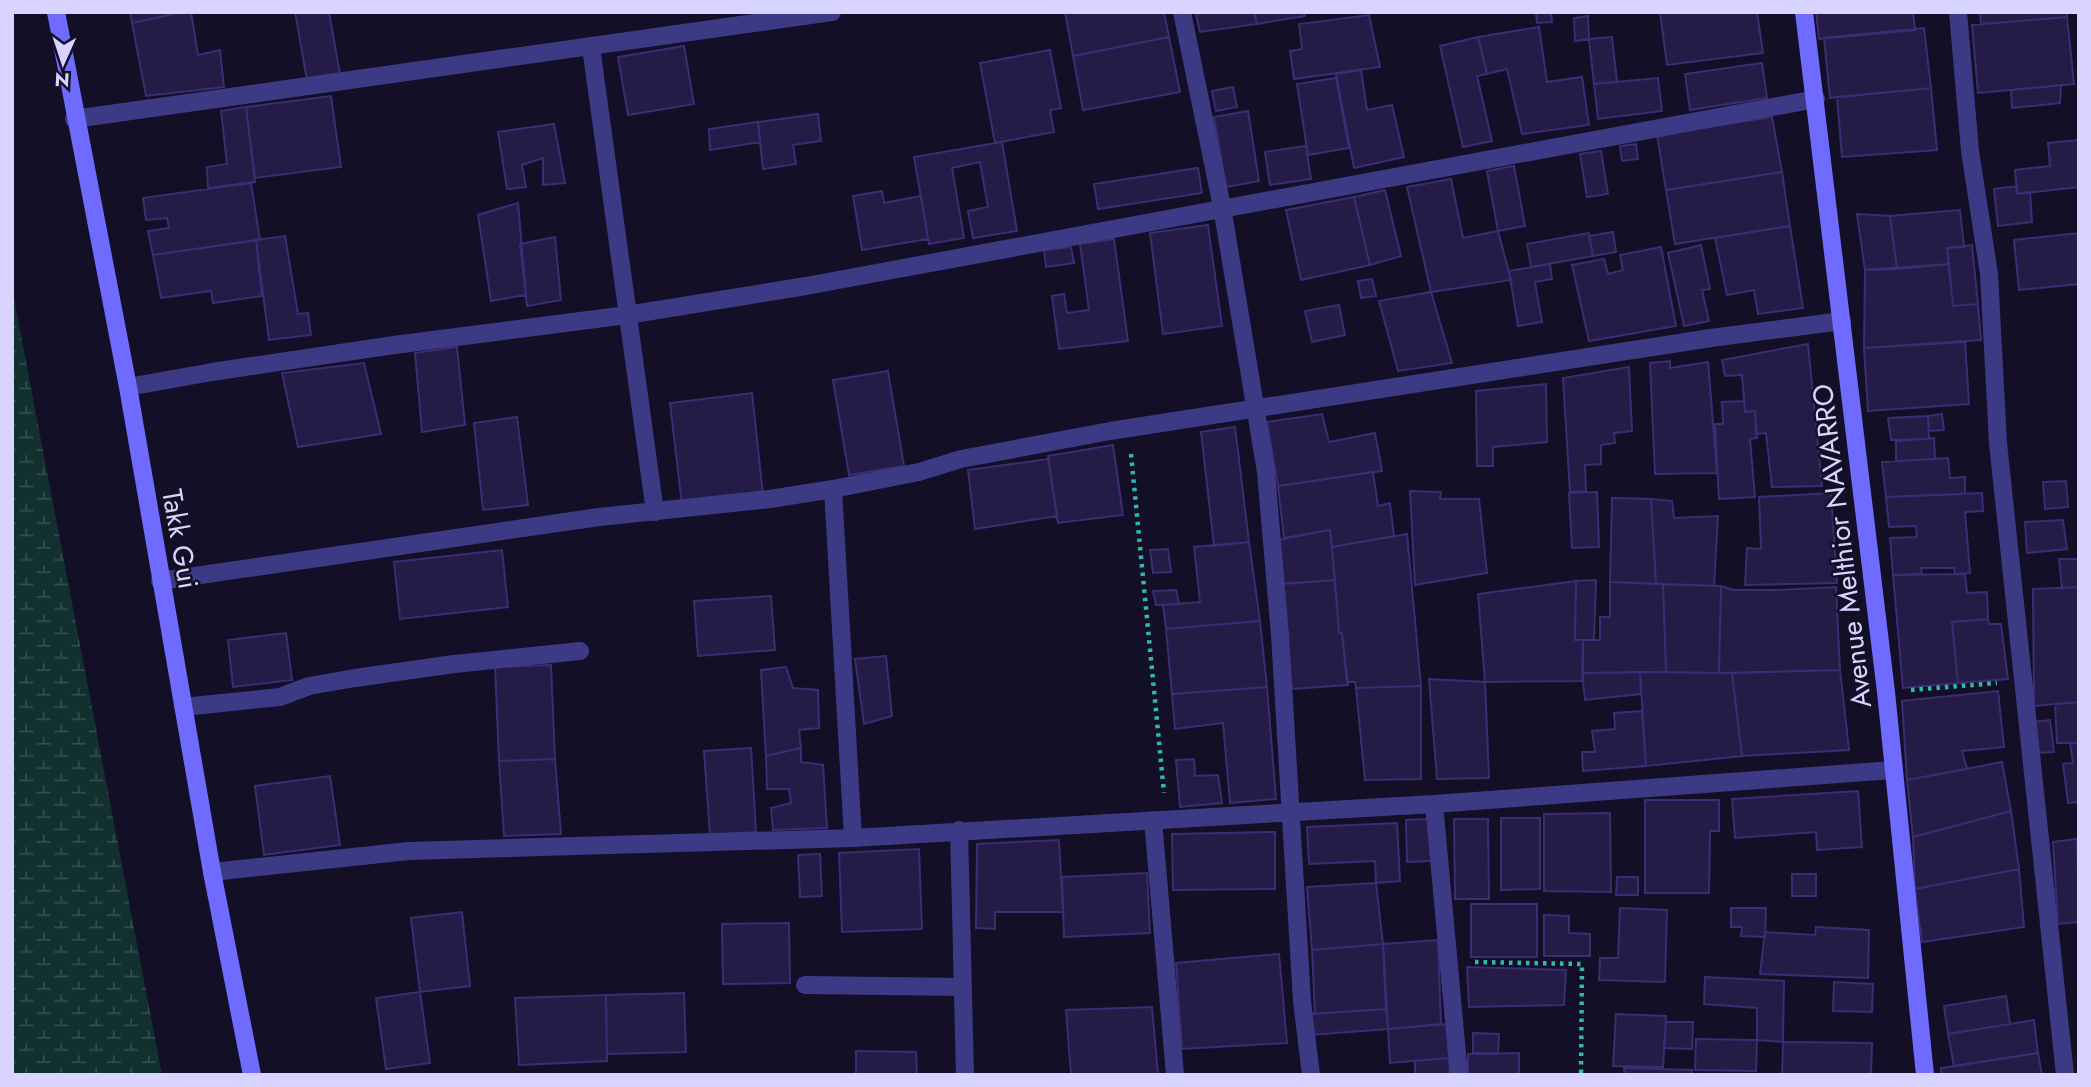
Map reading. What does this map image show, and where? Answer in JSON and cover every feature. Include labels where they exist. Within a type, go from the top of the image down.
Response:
[{"type":"street","name":"Takk Gui","points":[[55,12],[128,387],[212,872],[252,1075]]},
{"type":"street","points":[[75,119],[832,12]]},
{"type":"street","points":[[1182,12],[1222,207],[1266,472],[1302,1001],[1311,1075]]},
{"type":"street","name":"Avenue Melthior NAVARRO","points":[[1804,12],[1886,692],[1925,1075]]},
{"type":"street","points":[[1958,12],[1970,151],[1989,274],[1998,443],[2065,1075]]},
{"type":"street","points":[[591,47],[655,512]]},
{"type":"street","points":[[128,387],[394,345],[626,315],[806,286],[1816,99]]},
{"type":"street","points":[[160,581],[599,517],[770,499],[919,472],[961,459],[1128,428],[1711,338],[1842,321]]},
{"type":"street","points":[[833,489],[853,838]]},
{"type":"street","points":[[183,707],[280,698],[309,686],[454,664],[580,651]]},
{"type":"street","points":[[212,872],[409,851],[853,838],[1434,804],[1893,770]]},
{"type":"street","points":[[1434,804],[1459,1075]]},
{"type":"street","points":[[1160,819],[1175,1075]]},
{"type":"street","points":[[959,830],[965,1075]]},
{"type":"street","points":[[805,985],[963,987]]},
{"type":"path","points":[[1128,428],[1160,819]]},
{"type":"path","points":[[1886,692],[2022,681]]},
{"type":"path","points":[[1450,961],[1582,964],[1581,1075]]},
{"type":"green space","points":[[12,288],[162,1075],[12,1075]]},
{"type":"building","points":[[130,12],[183,12],[132,23]]},
{"type":"building","points":[[191,12],[198,55],[220,50],[224,87],[146,96],[132,23]]},
{"type":"building","points":[[295,12],[329,12],[340,74],[307,80]]},
{"type":"building","points":[[1065,12],[1164,12],[1169,37],[1073,56]]},
{"type":"building","points":[[1254,12],[1257,24],[1200,32],[1196,14]]},
{"type":"building","points":[[1254,12],[1304,12],[1305,16],[1257,24]]},
{"type":"building","points":[[1536,12],[1551,12],[1552,22],[1537,23]]},
{"type":"building","points":[[1660,12],[1757,12],[1763,53],[1667,65]]},
{"type":"building","points":[[1816,12],[1913,12],[1915,30],[1819,39]]},
{"type":"building","points":[[1980,12],[2067,12],[2067,17],[1981,24]]},
{"type":"building","points":[[1369,15],[1380,67],[1294,79],[1290,51],[1302,49],[1299,24]]},
{"type":"building","points":[[1588,16],[1589,39],[1575,41],[1574,18]]},
{"type":"building","points":[[2067,17],[2074,84],[1978,93],[1972,25]]},
{"type":"building","points":[[1539,27],[1547,82],[1582,77],[1589,125],[1522,134],[1507,69],[1487,74],[1478,37]]},
{"type":"building","points":[[1924,28],[1931,88],[1830,98],[1824,38]]},
{"type":"building","points":[[1169,37],[1180,92],[1083,110],[1073,56]]},
{"type":"building","points":[[1478,37],[1487,74],[1477,76],[1492,141],[1463,147],[1440,46]]},
{"type":"building","points":[[1612,37],[1617,82],[1594,84],[1589,39]]},
{"type":"building","points":[[684,46],[694,104],[628,115],[618,57]]},
{"type":"building","points":[[1050,50],[1061,108],[1050,110],[1054,132],[995,143],[980,63]]},
{"type":"building","points":[[1762,63],[1767,98],[1690,110],[1685,74]]},
{"type":"building","points":[[1361,70],[1367,110],[1392,105],[1404,157],[1354,168],[1336,74]]},
{"type":"building","points":[[1336,78],[1349,148],[1308,155],[1297,84]]},
{"type":"building","points":[[1658,78],[1662,111],[1598,119],[1594,84]]},
{"type":"building","points":[[2061,85],[2060,103],[2012,108],[2011,90]]},
{"type":"building","points":[[1233,87],[1237,107],[1216,111],[1212,91]]},
{"type":"building","points":[[1931,88],[1937,150],[1842,157],[1837,97]]},
{"type":"building","points":[[331,96],[341,167],[255,178],[246,107]]},
{"type":"building","points":[[246,107],[255,182],[208,188],[207,167],[227,164],[221,111]]},
{"type":"building","points":[[1248,111],[1259,181],[1226,187],[1214,117]]},
{"type":"building","points":[[818,114],[821,141],[793,145],[796,164],[763,169],[758,122]]},
{"type":"building","points":[[1772,117],[1782,172],[1666,190],[1657,135]]},
{"type":"building","points":[[758,122],[760,142],[710,150],[709,129]]},
{"type":"building","points":[[554,124],[565,183],[543,185],[543,158],[522,165],[526,187],[507,189],[498,132]]},
{"type":"building","points":[[2078,140],[2079,187],[2017,194],[2015,170],[2050,166],[2048,143]]},
{"type":"building","points":[[1002,142],[1017,231],[973,238],[968,211],[988,207],[980,162],[952,168],[964,238],[929,244],[914,157]]},
{"type":"building","points":[[1636,144],[1638,159],[1622,161],[1620,146]]},
{"type":"building","points":[[1306,146],[1311,179],[1270,185],[1265,152]]},
{"type":"building","points":[[1601,151],[1608,194],[1587,197],[1580,154]]},
{"type":"building","points":[[1514,166],[1525,226],[1498,231],[1487,171]]},
{"type":"building","points":[[1198,168],[1202,193],[1098,209],[1094,184]]},
{"type":"building","points":[[1782,172],[1790,226],[1675,244],[1666,190]]},
{"type":"building","points":[[1451,179],[1463,238],[1498,231],[1511,280],[1431,292],[1407,187]]},
{"type":"building","points":[[251,183],[260,240],[153,255],[148,231],[169,228],[167,218],[146,220],[143,198]]},
{"type":"building","points":[[2017,186],[2017,194],[2030,192],[2032,222],[1998,226],[1994,189]]},
{"type":"building","points":[[1385,190],[1401,256],[1370,265],[1354,197]]},
{"type":"building","points":[[882,191],[884,203],[921,196],[928,239],[862,250],[853,196]]},
{"type":"building","points":[[1354,197],[1370,265],[1301,280],[1286,210]]},
{"type":"building","points":[[518,203],[526,295],[491,301],[478,215]]},
{"type":"building","points":[[1960,210],[1964,247],[1947,248],[1949,264],[1897,269],[1890,216]]},
{"type":"building","points":[[1857,214],[1890,216],[1897,269],[1865,270]]},
{"type":"building","points":[[1208,225],[1222,326],[1163,334],[1150,233]]},
{"type":"building","points":[[1790,226],[1803,308],[1758,314],[1754,290],[1727,295],[1715,238]]},
{"type":"building","points":[[1613,232],[1616,252],[1593,256],[1589,236]]},
{"type":"building","points":[[1589,233],[1593,256],[1531,267],[1527,244]]},
{"type":"building","points":[[2079,233],[2079,284],[2019,290],[2014,240]]},
{"type":"building","points":[[285,236],[298,314],[308,313],[311,335],[269,340],[256,240]]},
{"type":"building","points":[[555,237],[561,300],[527,306],[520,244]]},
{"type":"building","points":[[1114,239],[1128,341],[1059,349],[1052,296],[1064,294],[1067,313],[1089,310],[1080,244]]},
{"type":"building","points":[[256,240],[262,296],[213,303],[211,291],[161,298],[153,255]]},
{"type":"building","points":[[1701,245],[1710,289],[1702,290],[1709,321],[1684,326],[1668,253]]},
{"type":"building","points":[[1972,245],[1978,304],[1953,306],[1947,248]]},
{"type":"building","points":[[1071,247],[1074,263],[1046,267],[1044,250]]},
{"type":"building","points":[[1661,247],[1676,326],[1589,341],[1572,265],[1604,259],[1608,274],[1623,270],[1620,255]]},
{"type":"building","points":[[1550,264],[1552,279],[1535,282],[1542,322],[1518,326],[1509,271]]},
{"type":"building","points":[[1949,264],[1953,306],[1978,304],[1981,340],[1864,348],[1865,270]]},
{"type":"building","points":[[1372,279],[1376,296],[1361,298],[1358,281]]},
{"type":"building","points":[[1431,292],[1452,363],[1398,371],[1379,301]]},
{"type":"building","points":[[1339,305],[1345,335],[1312,342],[1305,311]]},
{"type":"building","points":[[1965,342],[1969,404],[1868,411],[1864,348]]},
{"type":"building","points":[[1808,344],[1822,486],[1772,487],[1766,433],[1756,434],[1755,411],[1745,412],[1742,375],[1725,376],[1722,360]]},
{"type":"building","points":[[457,347],[465,425],[422,432],[415,353]]},
{"type":"building","points":[[1670,361],[1670,368],[1708,362],[1717,473],[1655,474],[1650,363]]},
{"type":"building","points":[[364,363],[381,434],[298,447],[282,373]]},
{"type":"building","points":[[1629,367],[1632,431],[1614,433],[1615,443],[1601,445],[1601,464],[1585,465],[1586,491],[1570,492],[1563,378]]},
{"type":"building","points":[[888,371],[904,466],[849,475],[833,380]]},
{"type":"building","points":[[1546,384],[1547,442],[1493,447],[1493,466],[1477,466],[1476,391]]},
{"type":"building","points":[[752,393],[763,495],[682,505],[670,403]]},
{"type":"building","points":[[1744,401],[1745,412],[1755,411],[1757,438],[1750,439],[1755,497],[1719,499],[1715,424],[1723,424],[1722,402]]},
{"type":"building","points":[[1322,414],[1329,442],[1375,433],[1382,471],[1278,486],[1267,422]]},
{"type":"building","points":[[1942,414],[1944,430],[1929,431],[1928,416]]},
{"type":"building","points":[[1928,416],[1929,439],[1891,440],[1888,418]]},
{"type":"building","points":[[517,417],[528,505],[483,510],[474,423]]},
{"type":"building","points":[[1235,427],[1249,542],[1214,546],[1201,432]]},
{"type":"building","points":[[1934,438],[1935,459],[1896,461],[1896,441]]},
{"type":"building","points":[[1113,445],[1123,515],[1058,523],[1048,456]]},
{"type":"building","points":[[1948,458],[1950,478],[1965,477],[1965,494],[1886,497],[1882,462]]},
{"type":"building","points":[[1048,459],[1057,516],[975,529],[968,470]]},
{"type":"building","points":[[1373,472],[1378,506],[1390,503],[1394,536],[1332,547],[1330,530],[1284,538],[1278,486]]},
{"type":"building","points":[[2066,481],[2068,507],[2045,509],[2043,482]]},
{"type":"building","points":[[1410,491],[1441,492],[1440,499],[1479,499],[1487,573],[1415,585]]},
{"type":"building","points":[[1597,492],[1599,547],[1572,548],[1569,493]]},
{"type":"building","points":[[1831,493],[1837,583],[1745,585],[1747,548],[1761,549],[1759,497]]},
{"type":"building","points":[[1982,493],[1983,511],[1965,512],[1970,573],[1955,574],[1954,568],[1921,568],[1922,574],[1893,575],[1890,538],[1917,537],[1916,526],[1889,527],[1886,497]]},
{"type":"building","points":[[1612,498],[1651,499],[1656,584],[1610,582]]},
{"type":"building","points":[[1651,499],[1672,501],[1674,518],[1718,516],[1714,586],[1656,584]]},
{"type":"building","points":[[2063,520],[2067,549],[2027,553],[2025,522]]},
{"type":"building","points":[[1330,530],[1335,580],[1284,584],[1277,540]]},
{"type":"building","points":[[1407,534],[1421,686],[1356,688],[1355,682],[1347,682],[1342,633],[1339,633],[1332,547]]},
{"type":"building","points":[[1249,542],[1260,621],[1166,629],[1163,605],[1200,602],[1194,547]]},
{"type":"building","points":[[1168,549],[1171,572],[1153,573],[1150,550]]},
{"type":"building","points":[[502,550],[508,607],[400,619],[394,562]]},
{"type":"building","points":[[2059,559],[2079,559],[2079,587],[2062,588]]},
{"type":"building","points":[[1965,574],[1967,593],[1987,592],[1988,619],[1952,622],[1958,683],[1903,688],[1893,575]]},
{"type":"building","points":[[1335,580],[1339,633],[1342,633],[1348,685],[1292,689],[1279,584]]},
{"type":"building","points":[[1596,580],[1594,640],[1575,640],[1576,581]]},
{"type":"building","points":[[1576,581],[1575,640],[1583,640],[1583,681],[1485,682],[1478,594]]},
{"type":"building","points":[[1610,582],[1663,584],[1666,672],[1582,673],[1583,640],[1600,640],[1600,617],[1610,617]]},
{"type":"building","points":[[1663,584],[1721,586],[1719,673],[1666,672]]},
{"type":"building","points":[[1721,586],[1734,590],[1836,587],[1840,670],[1719,673]]},
{"type":"building","points":[[2079,587],[2079,702],[2034,706],[2033,589]]},
{"type":"building","points":[[1176,590],[1179,604],[1156,605],[1153,591]]},
{"type":"building","points":[[771,596],[775,650],[698,656],[694,601]]},
{"type":"building","points":[[1988,619],[1989,624],[2001,624],[2008,679],[1958,683],[1952,622]]},
{"type":"building","points":[[1260,621],[1267,687],[1172,694],[1166,629]]},
{"type":"building","points":[[286,633],[292,680],[233,687],[228,640]]},
{"type":"building","points":[[886,656],[892,716],[864,724],[855,659]]},
{"type":"building","points":[[551,665],[555,759],[499,761],[495,667]]},
{"type":"building","points":[[786,667],[793,688],[818,690],[819,728],[799,730],[801,748],[766,756],[761,670]]},
{"type":"building","points":[[1840,670],[1849,750],[1742,756],[1732,673]]},
{"type":"building","points":[[1640,672],[1732,673],[1742,756],[1646,766]]},
{"type":"building","points":[[1640,672],[1641,694],[1585,700],[1582,673]]},
{"type":"building","points":[[1429,679],[1485,682],[1489,778],[1437,779]]},
{"type":"building","points":[[1421,686],[1421,779],[1365,780],[1356,688]]},
{"type":"building","points":[[1267,687],[1276,799],[1230,803],[1223,723],[1175,729],[1172,694]]},
{"type":"building","points":[[1998,691],[2004,747],[1962,751],[1967,769],[1907,780],[1902,701]]},
{"type":"building","points":[[2079,702],[2079,743],[2057,743],[2055,704]]},
{"type":"building","points":[[1642,711],[1646,766],[1583,771],[1582,752],[1595,752],[1592,731],[1615,729],[1614,713]]},
{"type":"building","points":[[2050,720],[2054,752],[2036,753],[2033,722]]},
{"type":"building","points":[[2070,743],[2079,743],[2079,813],[2078,802],[2068,803],[2063,764],[2073,763]]},
{"type":"building","points":[[751,748],[756,832],[710,835],[704,751]]},
{"type":"building","points":[[801,748],[801,762],[823,765],[827,828],[773,830],[771,808],[791,803],[789,789],[767,789],[766,756]]},
{"type":"building","points":[[555,759],[561,834],[504,836],[499,761]]},
{"type":"building","points":[[1194,759],[1195,776],[1218,775],[1222,803],[1180,807],[1176,760]]},
{"type":"building","points":[[2002,762],[2011,811],[1913,837],[1907,780]]},
{"type":"building","points":[[330,776],[340,845],[264,855],[255,786]]},
{"type":"building","points":[[1858,791],[1862,847],[1817,850],[1816,832],[1735,838],[1732,799]]},
{"type":"building","points":[[1645,800],[1719,800],[1719,831],[1710,831],[1709,893],[1645,893]]},
{"type":"building","points":[[2011,811],[2019,869],[1915,889],[1913,837]]},
{"type":"building","points":[[1610,813],[1611,892],[1544,891],[1544,814]]},
{"type":"building","points":[[1501,818],[1540,818],[1540,889],[1501,890]]},
{"type":"building","points":[[1430,819],[1431,861],[1407,862],[1406,820]]},
{"type":"building","points":[[1454,819],[1488,819],[1489,899],[1455,899]]},
{"type":"building","points":[[1397,823],[1400,881],[1376,883],[1375,861],[1309,864],[1307,827]]},
{"type":"building","points":[[1275,832],[1275,889],[1173,890],[1172,834]]},
{"type":"building","points":[[2077,839],[2079,922],[2058,924],[2053,842]]},
{"type":"building","points":[[1059,840],[1063,912],[995,912],[995,929],[976,928],[977,844]]},
{"type":"building","points":[[919,849],[922,929],[842,932],[839,853]]},
{"type":"building","points":[[820,854],[822,896],[800,897],[798,855]]},
{"type":"building","points":[[2019,869],[2024,927],[1922,942],[1915,889]]},
{"type":"building","points":[[1147,873],[1150,933],[1064,937],[1062,877]]},
{"type":"building","points":[[1792,874],[1816,874],[1816,896],[1792,896]]},
{"type":"building","points":[[1617,877],[1638,877],[1638,895],[1616,895]]},
{"type":"building","points":[[1376,883],[1383,944],[1312,950],[1307,887]]},
{"type":"building","points":[[1471,904],[1537,904],[1537,957],[1471,957]]},
{"type":"building","points":[[1620,908],[1667,910],[1665,982],[1599,980],[1600,958],[1618,958]]},
{"type":"building","points":[[1731,908],[1766,908],[1765,937],[1741,936],[1742,927],[1731,927]]},
{"type":"building","points":[[462,912],[470,986],[420,992],[411,918]]},
{"type":"building","points":[[1544,915],[1569,916],[1569,933],[1590,934],[1590,956],[1544,956]]},
{"type":"building","points":[[789,923],[790,983],[723,984],[722,924]]},
{"type":"building","points":[[1816,927],[1869,930],[1868,978],[1760,974],[1765,932],[1815,935]]},
{"type":"building","points":[[1438,940],[1441,1024],[1388,1029],[1383,944]]},
{"type":"building","points":[[1383,944],[1386,1009],[1315,1014],[1312,950]]},
{"type":"building","points":[[1279,954],[1287,1043],[1182,1049],[1176,963]]},
{"type":"building","points":[[1467,967],[1566,970],[1564,1005],[1469,1007]]},
{"type":"building","points":[[1705,977],[1784,981],[1783,1042],[1757,1040],[1757,1008],[1704,1004]]},
{"type":"building","points":[[1834,982],[1873,984],[1872,1012],[1833,1011]]},
{"type":"building","points":[[420,992],[430,1063],[386,1069],[376,998]]},
{"type":"building","points":[[684,993],[686,1052],[607,1054],[606,995]]},
{"type":"building","points":[[606,995],[607,1061],[519,1065],[515,998]]},
{"type":"building","points":[[2006,996],[2010,1024],[1948,1034],[1944,1006]]},
{"type":"building","points":[[1152,1007],[1158,1075],[1071,1075],[1066,1010]]},
{"type":"building","points":[[1386,1009],[1388,1029],[1310,1035],[1308,1014]]},
{"type":"building","points":[[1616,1014],[1666,1016],[1663,1067],[1613,1066]]},
{"type":"building","points":[[2034,1020],[2038,1053],[1954,1066],[1948,1034]]},
{"type":"building","points":[[1666,1022],[1693,1022],[1692,1049],[1664,1048]]},
{"type":"building","points":[[1447,1024],[1449,1058],[1390,1063],[1388,1029]]},
{"type":"building","points":[[1473,1033],[1499,1034],[1498,1054],[1473,1053]]},
{"type":"building","points":[[1696,1039],[1757,1040],[1756,1071],[1695,1070]]},
{"type":"building","points":[[1783,1042],[1872,1043],[1871,1075],[1782,1075]]},
{"type":"building","points":[[856,1051],[916,1052],[917,1075],[856,1075]]},
{"type":"building","points":[[1519,1053],[1519,1075],[1468,1075],[1468,1054]]},
{"type":"building","points":[[2038,1053],[2042,1075],[1941,1075],[1941,1068]]},
{"type":"building","points":[[1449,1058],[1450,1075],[1415,1075],[1415,1061]]},
{"type":"building","points":[[1624,1068],[1692,1070],[1692,1075],[1625,1075]]}]
